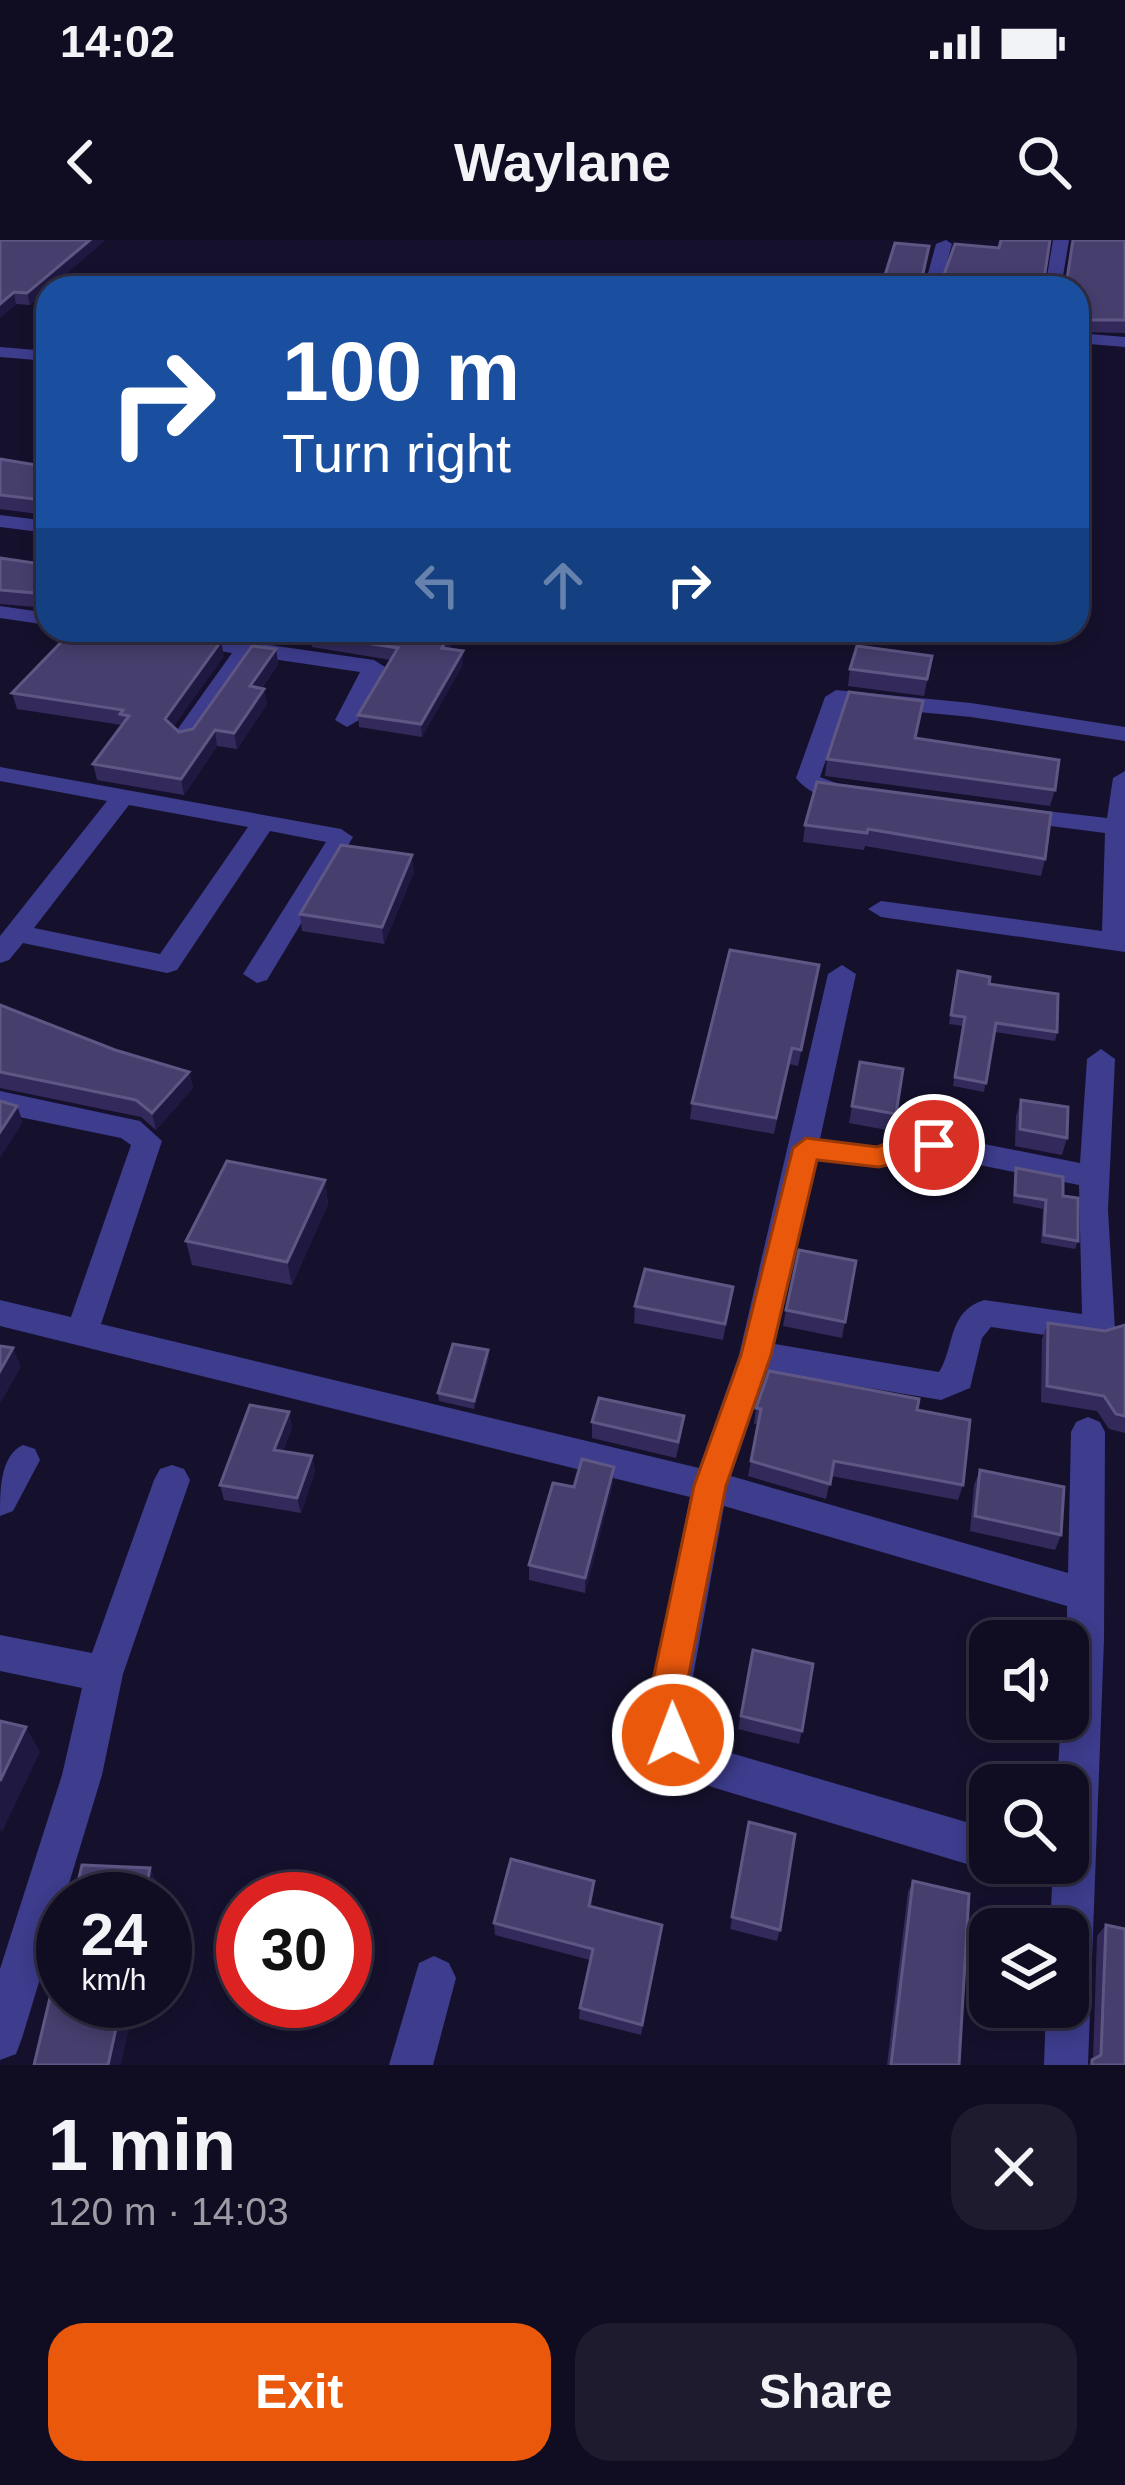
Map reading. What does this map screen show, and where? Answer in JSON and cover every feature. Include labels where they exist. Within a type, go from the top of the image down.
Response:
[{"type":"street","points":[[1055,276],[1060,240]]},
{"type":"street","points":[[935,276],[944,244]]},
{"type":"street","points":[[1089,339],[1125,342]]},
{"type":"street","points":[[0,352],[36,355]]},
{"type":"street","points":[[0,521],[36,526]]},
{"type":"street","points":[[0,612],[36,617]]},
{"type":"street","points":[[204,642],[374,667],[347,720]]},
{"type":"street","points":[[184,736],[246,648]]},
{"type":"street","points":[[888,798],[819,789],[811,782],[809,772],[831,699],[971,710],[1125,734]]},
{"type":"street","points":[[0,774],[341,836],[257,974]]},
{"type":"street","points":[[881,909],[1120,942],[1118,827],[1125,778]]},
{"type":"street","points":[[8,944],[122,799]]},
{"type":"street","points":[[980,809],[1118,827]]},
{"type":"street","points":[[8,944],[167,964],[263,823]]},
{"type":"street","points":[[842,974],[756,1355],[710,1486],[666,1704],[673,1735],[687,1753],[712,1766],[969,1844]]},
{"type":"street","points":[[756,1355],[941,1386],[958,1378],[966,1334],[984,1313],[1112,1332],[1095,1177],[1100,1059]]},
{"type":"street","points":[[0,1102],[130,1129],[147,1141],[82,1333]]},
{"type":"street","points":[[806,1148],[879,1157],[907,1146],[934,1145],[1095,1177]]},
{"type":"street","points":[[0,1313],[710,1486],[1083,1594]]},
{"type":"street","points":[[1066,1764],[1083,1594],[1088,1432]]},
{"type":"street","points":[[0,1500],[23,1460]]},
{"type":"street","points":[[0,2038],[82,1775],[104,1673],[172,1480]]},
{"type":"street","points":[[0,1653],[104,1673]]},
{"type":"street","points":[[1056,1884],[1066,2065]]},
{"type":"street","points":[[411,2065],[434,1978]]},
{"type":"building","points":[[0,240],[90,240],[47,276],[36,276],[36,285],[27,293],[14,292],[0,304]]},
{"type":"building","points":[[1001,240],[1050,240],[1044,276],[943,276],[955,244],[999,248]]},
{"type":"building","points":[[1073,240],[1125,240],[1125,320],[1089,320],[1089,276],[1067,276]]},
{"type":"building","points":[[895,243],[929,246],[922,276],[885,276]]},
{"type":"building","points":[[0,459],[36,465],[36,499],[0,495]]},
{"type":"building","points":[[0,558],[36,563],[36,593],[0,590]]},
{"type":"building","points":[[61,642],[220,642],[165,719],[179,732],[193,729],[252,646],[276,649],[250,686],[264,689],[234,733],[215,730],[181,779],[93,764],[129,716],[120,714],[123,710],[12,693]]},
{"type":"building","points":[[361,642],[445,642],[442,648],[463,651],[421,724],[358,715],[398,648]]},
{"type":"building","points":[[857,646],[932,656],[927,679],[850,669]]},
{"type":"building","points":[[849,692],[923,701],[915,738],[1059,760],[1055,790],[827,759]]},
{"type":"building","points":[[817,782],[1051,813],[1045,859],[868,829],[867,833],[805,825]]},
{"type":"building","points":[[341,845],[412,855],[382,927],[300,914]]},
{"type":"building","points":[[730,950],[819,965],[801,1050],[792,1048],[776,1118],[692,1103]]},
{"type":"building","points":[[958,971],[990,977],[989,984],[1058,994],[1057,1032],[996,1023],[986,1083],[955,1077],[965,1017],[951,1015]]},
{"type":"building","points":[[0,1005],[115,1050],[189,1072],[152,1113],[136,1100],[0,1072]]},
{"type":"building","points":[[860,1062],[903,1069],[896,1114],[852,1106]]},
{"type":"building","points":[[1021,1100],[1068,1107],[1067,1138],[1020,1129]]},
{"type":"building","points":[[0,1101],[17,1106],[0,1132]]},
{"type":"building","points":[[227,1161],[325,1180],[287,1262],[186,1241]]},
{"type":"building","points":[[1016,1168],[1063,1177],[1063,1196],[1078,1198],[1078,1241],[1044,1235],[1046,1200],[1015,1195]]},
{"type":"building","points":[[799,1250],[856,1261],[845,1322],[786,1310]]},
{"type":"building","points":[[645,1269],[733,1287],[725,1324],[635,1306]]},
{"type":"building","points":[[1048,1323],[1105,1331],[1125,1325],[1125,1416],[1116,1414],[1104,1396],[1047,1386]]},
{"type":"building","points":[[453,1344],[488,1350],[474,1401],[438,1393]]},
{"type":"building","points":[[0,1346],[13,1348],[0,1371]]},
{"type":"building","points":[[769,1371],[919,1399],[917,1410],[970,1420],[963,1485],[834,1461],[830,1484],[751,1461],[761,1409],[756,1408]]},
{"type":"building","points":[[599,1398],[684,1416],[678,1442],[592,1422]]},
{"type":"building","points":[[250,1405],[289,1412],[274,1450],[312,1456],[297,1498],[220,1485]]},
{"type":"building","points":[[582,1459],[614,1467],[585,1578],[529,1565],[553,1483],[574,1487]]},
{"type":"building","points":[[980,1470],[1064,1487],[1061,1535],[975,1516]]},
{"type":"building","points":[[753,1650],[813,1664],[802,1731],[741,1716]]},
{"type":"building","points":[[0,1721],[26,1727],[0,1781]]},
{"type":"building","points":[[749,1822],[795,1834],[780,1930],[732,1917]]},
{"type":"building","points":[[511,1859],[594,1881],[589,1906],[662,1925],[642,2025],[580,2008],[593,1949],[494,1923]]},
{"type":"building","points":[[82,1865],[150,1868],[149,1872],[80,1872]]},
{"type":"building","points":[[913,1881],[969,1894],[959,2065],[891,2065]]},
{"type":"building","points":[[1106,1925],[1125,1929],[1125,2065],[1092,2065],[1101,2055]]},
{"type":"building","points":[[43,2028],[116,2028],[108,2065],[34,2065]]},
{"type":"route","points":[[673,1735],[666,1704],[710,1486],[756,1355],[806,1148],[879,1157],[907,1146],[934,1145]]}]
